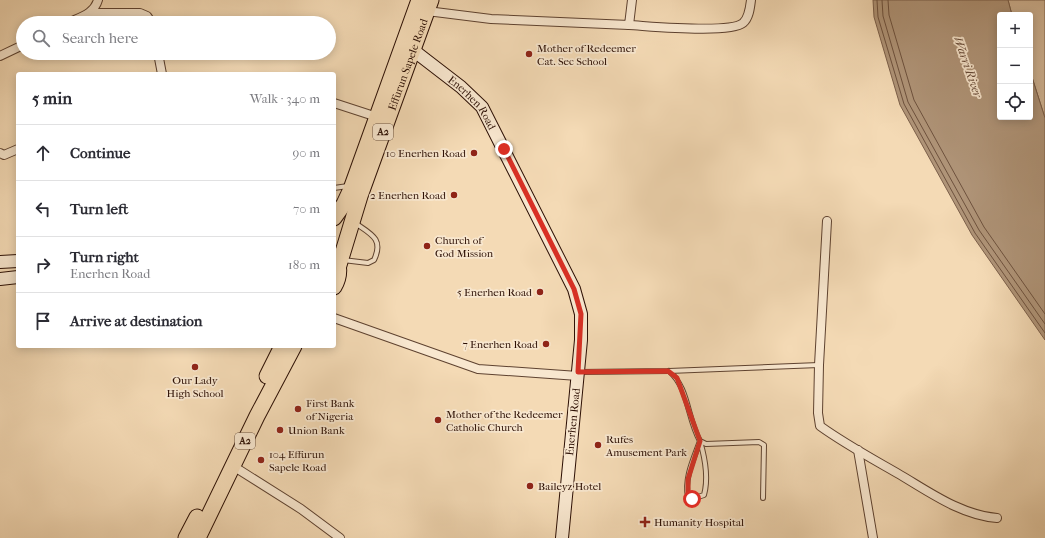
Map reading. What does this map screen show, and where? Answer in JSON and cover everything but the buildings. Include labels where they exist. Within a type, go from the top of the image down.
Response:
[{"type":"highway","name":"Effurun Sapele Road","points":[[338,259],[413,50],[426,4]]},
{"type":"highway","name":"Effurun Sapele Road","points":[[336,215],[344,204],[377,117],[426,4]]},
{"type":"highway","name":"A2","points":[[336,283],[339,276],[338,259]]},
{"type":"highway","name":"A2","points":[[186,538],[281,348]]},
{"type":"highway","name":"A2","points":[[198,538],[293,348]]},
{"type":"street","points":[[90,13],[98,0]]},
{"type":"street","points":[[629,25],[632,0]]},
{"type":"street","points":[[426,4],[491,19],[717,29],[742,25],[747,19],[751,0]]},
{"type":"street","points":[[83,16],[90,13],[140,13],[147,16]]},
{"type":"street","points":[[0,56],[16,48]]},
{"type":"street","name":"Enerhen Road","points":[[413,50],[461,87],[482,107],[574,289],[581,314],[578,374],[562,538]]},
{"type":"street","points":[[159,60],[162,72]]},
{"type":"street","points":[[336,104],[377,117]]},
{"type":"street","points":[[0,154],[4,155],[16,150]]},
{"type":"street","points":[[828,221],[819,365],[818,414],[820,426],[949,503],[980,516],[997,518]]},
{"type":"street","points":[[0,262],[16,261]]},
{"type":"street","points":[[0,279],[16,277]]},
{"type":"street","points":[[336,319],[478,369],[578,374]]},
{"type":"street","points":[[858,450],[873,538]]},
{"type":"street","points":[[233,466],[301,509],[340,538]]},
{"type":"lane","points":[[336,188],[352,185]]},
{"type":"lane","points":[[338,259],[368,264],[374,260],[378,254],[379,247],[377,240],[352,222]]},
{"type":"lane","points":[[578,374],[819,365]]},
{"type":"lane","points":[[668,371],[677,378],[683,390],[690,418],[700,441],[704,455],[706,488],[704,495],[692,499],[688,497],[688,479],[700,441]]},
{"type":"lane","points":[[700,441],[706,444],[759,442],[764,445],[763,498]]},
{"type":"shaded area","points":[[1008,0],[1045,0],[1045,118],[1033,80],[1033,12],[1011,12]]},
{"type":"water","name":"Warri River","points":[[873,0],[1008,0],[1011,12],[997,12],[997,120],[1033,120],[1033,80],[1045,118],[1045,340],[972,235],[900,105],[874,17]]},
{"type":"place","name":"Mother of Redeemer Cat. Sec School","points":[[529,54]]},
{"type":"place","name":"10 Enerhen Road","points":[[474,153]]},
{"type":"place","name":"2 Enerhen Road","points":[[454,195]]},
{"type":"place","name":"Church of God Mission","points":[[427,246]]},
{"type":"place","name":"5 Enerhen Road","points":[[540,292]]},
{"type":"place","name":"7 Enerhen Road","points":[[546,344]]},
{"type":"place","name":"Our Lady High School","points":[[195,367]]},
{"type":"place","name":"First Bank of Nigeria","points":[[298,409]]},
{"type":"place","name":"Mother of the Redeemer Catholic Church","points":[[438,420]]},
{"type":"place","name":"Union Bank","points":[[280,430]]},
{"type":"place","name":"Rufes Amusement Park","points":[[598,445]]},
{"type":"place","name":"104 Effurun Sapele Road","points":[[261,460]]},
{"type":"place","name":"Baileyz Hotel","points":[[530,486]]},
{"type":"place","name":"Humanity Hospital","points":[[645,522]]},
{"type":"route","points":[[504,149],[574,289],[581,314],[581,340],[578,372],[668,371],[677,378],[683,390],[690,418],[700,441],[688,479],[688,497],[692,499]]}]
